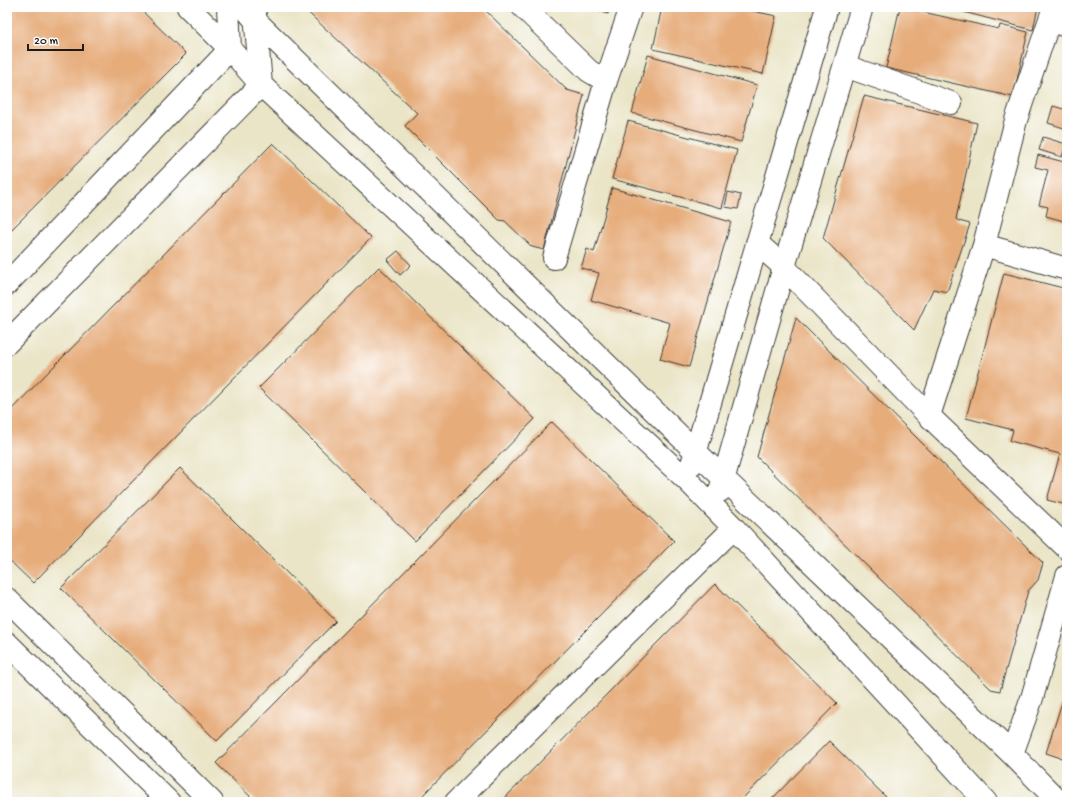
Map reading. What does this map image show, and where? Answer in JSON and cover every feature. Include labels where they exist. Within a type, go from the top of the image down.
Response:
[{"type":"street","points":[[188,7],[230,49],[261,85],[688,481],[734,528],[986,802]]},
{"type":"street","points":[[7,284],[230,49],[228,7]]},
{"type":"street","points":[[523,7],[589,71],[606,81]]},
{"type":"street","points":[[554,258],[606,81],[631,7]]},
{"type":"street","points":[[688,481],[827,7]]},
{"type":"street","points":[[714,508],[724,480],[784,267],[862,7]]},
{"type":"street","points":[[251,11],[261,85]]},
{"type":"street","points":[[251,11],[724,480],[1012,754],[1059,802]]},
{"type":"street","points":[[929,416],[984,245],[1016,120],[1057,18]]},
{"type":"street","points":[[845,66],[952,103]]},
{"type":"street","points":[[7,342],[261,85]]},
{"type":"street","points":[[757,243],[784,267],[929,416],[1067,548]]},
{"type":"street","points":[[984,245],[1067,269]]},
{"type":"street","points":[[456,802],[734,528]]},
{"type":"street","points":[[1012,754],[1032,698],[1067,576]]},
{"type":"street","points":[[7,599],[212,802]]},
{"type":"street","points":[[7,643],[169,802]]},
{"type":"building","points":[[7,7],[138,7],[186,54],[7,234]]},
{"type":"building","points":[[302,7],[482,7],[567,90],[584,95],[544,250],[532,247],[505,221],[499,220],[405,126],[417,113]]},
{"type":"building","points":[[583,7],[610,7],[608,14]]},
{"type":"building","points":[[662,7],[734,7],[776,16],[763,74],[653,49]]},
{"type":"building","points":[[900,7],[999,29],[1000,25],[1028,32],[1013,97],[886,68]]},
{"type":"building","points":[[944,7],[1038,7],[1033,30]]},
{"type":"building","points":[[648,55],[757,85],[741,142],[632,113]]},
{"type":"building","points":[[864,96],[977,123],[956,219],[970,224],[947,292],[933,289],[914,330],[823,238]]},
{"type":"building","points":[[1053,106],[1067,110],[1067,129],[1048,123]]},
{"type":"building","points":[[628,121],[737,150],[722,208],[612,179]]},
{"type":"building","points":[[1043,137],[1066,144],[1062,157],[1039,150]]},
{"type":"building","points":[[273,143],[371,238],[33,583],[7,558],[7,414]]},
{"type":"building","points":[[1067,154],[1067,222],[1046,216],[1048,207],[1039,205],[1048,170],[1035,167],[1038,155],[1064,162]]},
{"type":"building","points":[[612,188],[731,222],[689,367],[660,359],[670,323],[591,300],[599,273],[581,268],[587,249],[594,252]]},
{"type":"building","points":[[728,192],[741,195],[738,209],[725,207]]},
{"type":"building","points":[[398,251],[411,265],[400,275],[387,260]]},
{"type":"building","points":[[379,267],[535,419],[415,541],[259,388]]},
{"type":"building","points":[[1004,273],[1067,289],[1067,505],[1047,500],[1060,454],[1010,441],[1013,430],[966,418]]},
{"type":"building","points":[[796,318],[1043,563],[1038,580],[1028,591],[1000,691],[991,689],[757,457]]},
{"type":"building","points":[[552,422],[674,541],[416,802],[256,802],[216,763]]},
{"type":"building","points":[[180,468],[336,621],[217,741],[61,588]]},
{"type":"building","points":[[715,584],[837,703],[739,802],[501,802]]},
{"type":"building","points":[[1067,686],[1067,760],[1046,753]]},
{"type":"building","points":[[829,741],[891,802],[769,802]]}]
